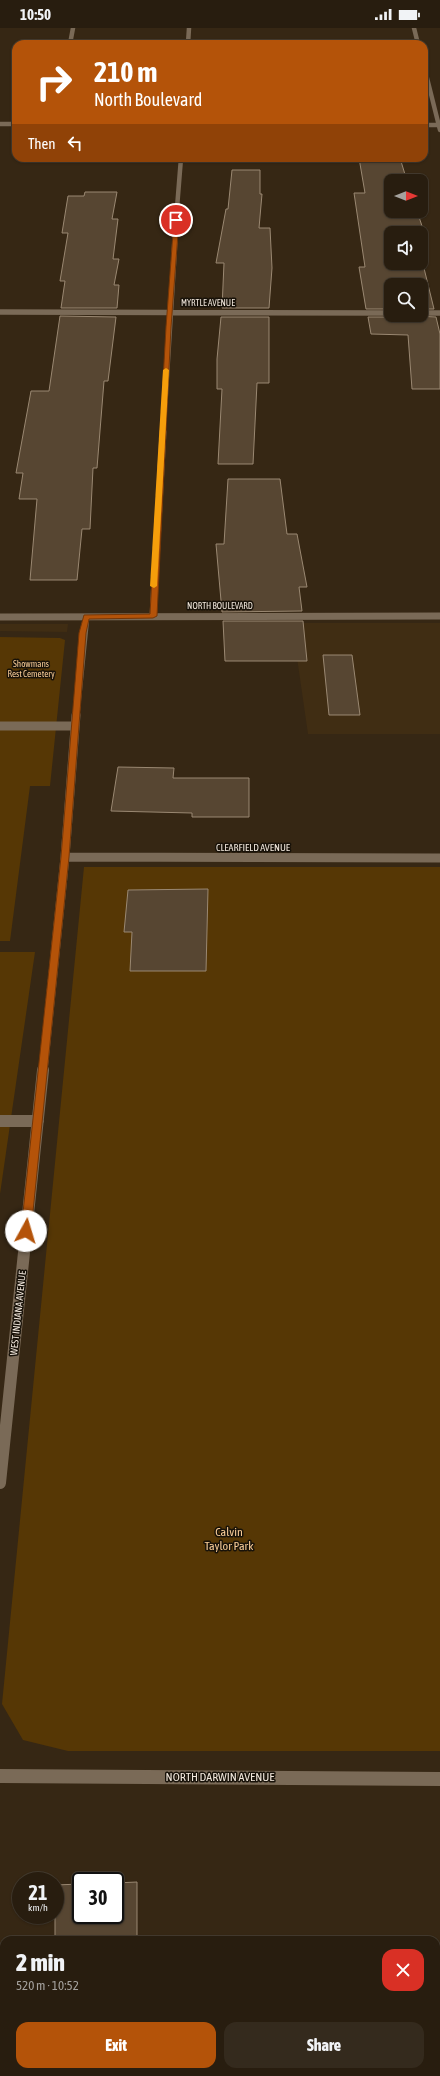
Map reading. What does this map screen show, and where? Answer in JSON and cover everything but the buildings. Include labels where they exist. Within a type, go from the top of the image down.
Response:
[{"type":"street","points":[[71,40],[73,28]]},
{"type":"street","points":[[188,40],[189,28]]},
{"type":"street","points":[[414,28],[417,40]]},
{"type":"street","points":[[428,82],[440,130]]},
{"type":"street","points":[[0,124],[12,124]]},
{"type":"street","points":[[428,125],[439,125]]},
{"type":"street","points":[[153,616],[169,312],[181,162]]},
{"type":"street","name":"MYRTLE AVENUE","points":[[0,312],[384,313]]},
{"type":"street","points":[[428,313],[440,313]]},
{"type":"street","name":"NORTH BOULEVARD","points":[[0,617],[440,616]]},
{"type":"street","name":"WEST INDIANA AVENUE","points":[[0,1483],[65,857],[83,633],[86,617]]},
{"type":"street","points":[[0,726],[76,726]]},
{"type":"street","name":"CLEARFIELD AVENUE","points":[[65,857],[440,858]]},
{"type":"street","points":[[0,1121],[38,1121]]},
{"type":"street","name":"NORTH DARWIN AVENUE","points":[[0,1776],[440,1779]]},
{"type":"shaded area","points":[[292,623],[440,623],[440,734],[308,734]]},
{"type":"shaded area","points":[[0,624],[68,624],[67,632],[0,631]]},
{"type":"green space","name":"Showmans Rest Cemetery","points":[[0,637],[60,638],[65,640],[50,786],[30,786],[10,941],[0,941]]},
{"type":"green space","name":"Calvin Taylor Park","points":[[84,867],[440,867],[440,1751],[68,1751],[23,1740],[2,1704]]},
{"type":"green space","points":[[0,952],[35,952],[0,1194]]},
{"type":"slow traffic","points":[[154,586],[166,370]]},
{"type":"route","points":[[26,1231],[65,857],[83,633],[86,617],[153,616],[168,327],[176,220]]}]
